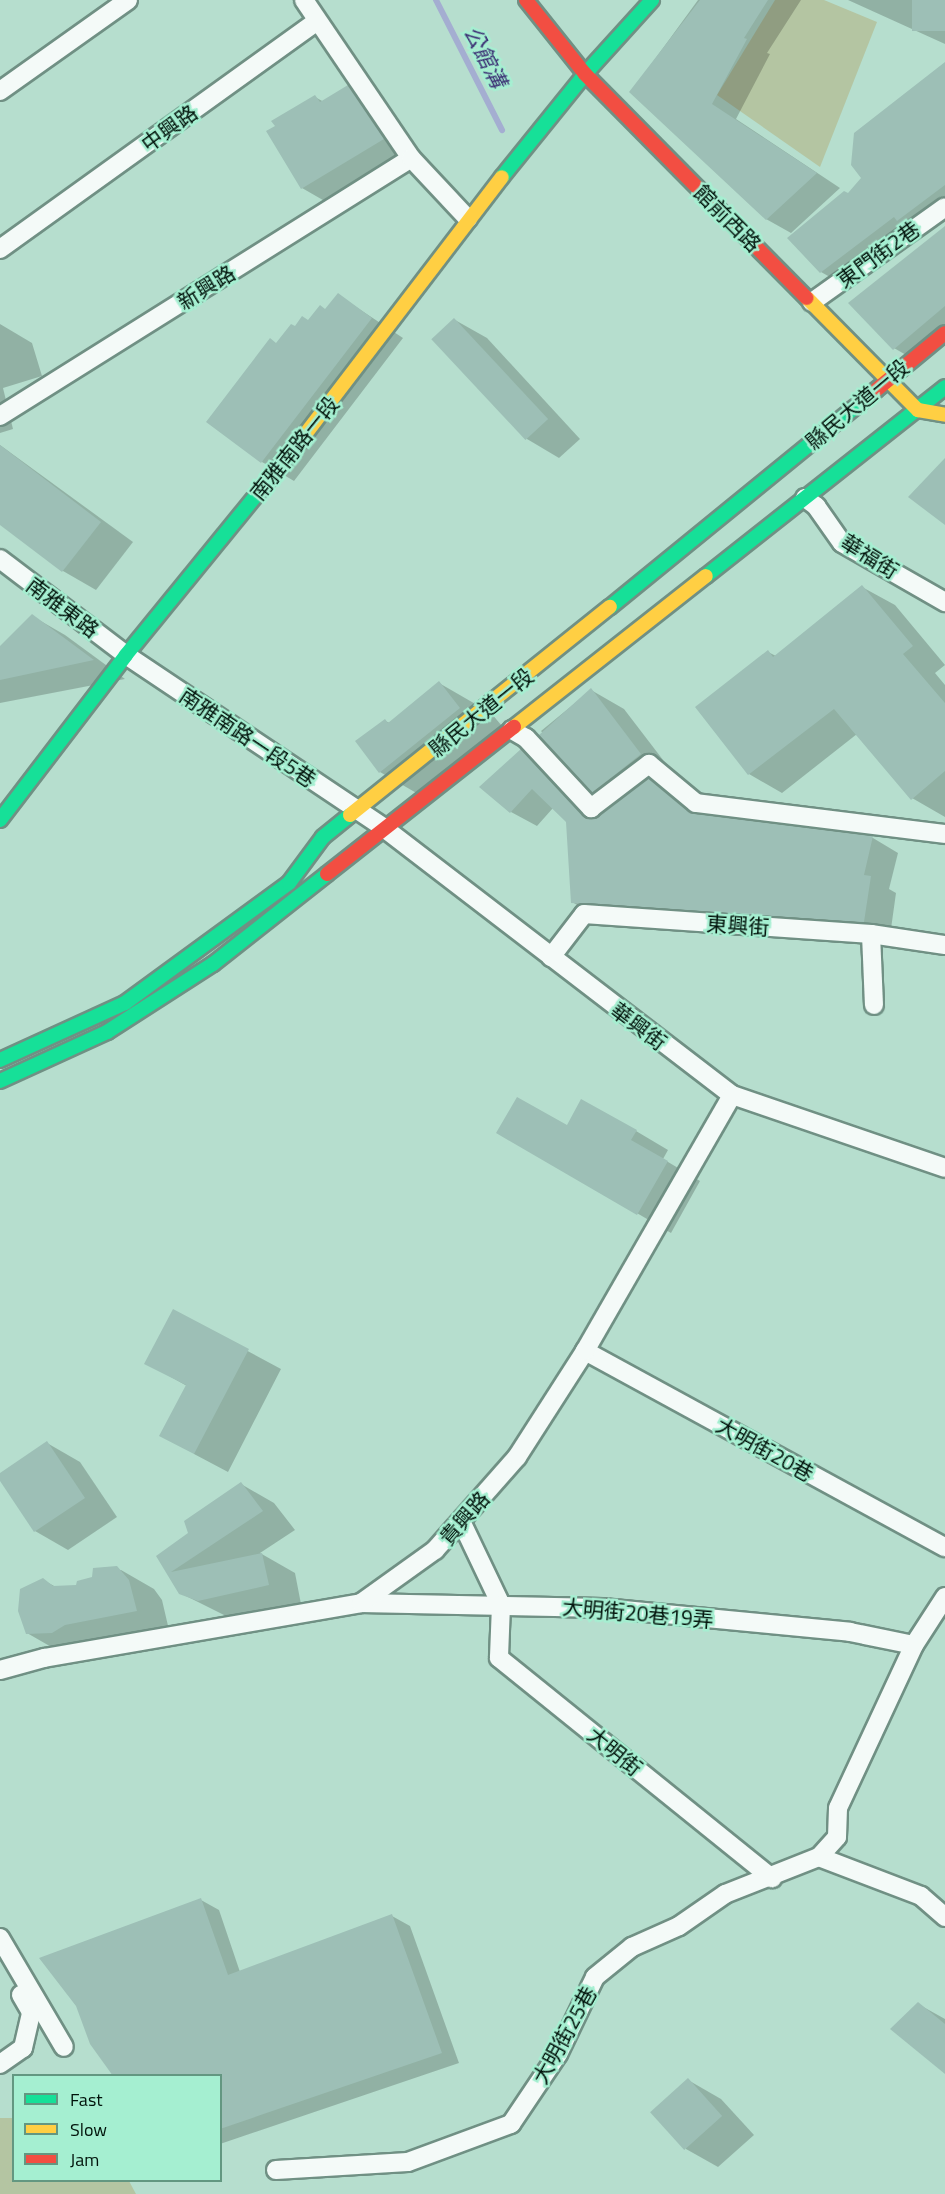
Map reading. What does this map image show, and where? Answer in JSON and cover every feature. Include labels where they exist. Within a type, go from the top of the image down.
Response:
[{"type":"main road","name":"館前西路","points":[[526,0],[585,74],[918,410]]},
{"type":"main road","name":"南雅南路一段","points":[[0,820],[126,655],[315,423],[468,219],[585,74],[652,0]]},
{"type":"main road","name":"縣民大道一段","points":[[0,1081],[107,1032],[213,964],[370,819],[945,333]]},
{"type":"main road","name":"縣民大道一段","points":[[0,1060],[125,1003],[289,883],[323,837],[370,819],[512,730],[945,387]]},
{"type":"main road","points":[[918,410],[945,414]]},
{"type":"street","points":[[0,91],[128,0]]},
{"type":"street","points":[[304,0],[411,158],[468,219]]},
{"type":"street","name":"中興路","points":[[0,249],[317,21]]},
{"type":"street","name":"新興路","points":[[0,416],[411,158]]},
{"type":"street","name":"東門街2巷","points":[[812,302],[945,207]]},
{"type":"street","name":"華福街","points":[[805,498],[816,506],[842,543],[945,602]]},
{"type":"street","name":"南雅東路","points":[[0,558],[126,655]]},
{"type":"street","name":"南雅南路一段5巷","points":[[126,655],[370,819]]},
{"type":"street","points":[[512,730],[526,738],[591,808],[649,764],[696,803],[945,834]]},
{"type":"street","name":"華興街","points":[[370,819],[732,1095],[945,1168]]},
{"type":"street","name":"東興街","points":[[551,957],[584,914],[871,934],[945,945]]},
{"type":"street","points":[[871,934],[874,1005]]},
{"type":"street","name":"貴興路","points":[[0,1670],[66,1654],[361,1603],[435,1550],[517,1457],[585,1351],[732,1095]]},
{"type":"street","name":"大明街20巷","points":[[585,1351],[945,1547]]},
{"type":"street","points":[[461,1521],[501,1605]]},
{"type":"street","points":[[945,1597],[914,1645],[838,1808],[837,1837],[819,1857],[921,1896],[945,1917]]},
{"type":"street","name":"大明街20巷19弄","points":[[361,1603],[627,1610],[850,1632],[914,1645]]},
{"type":"street","name":"大明街","points":[[501,1605],[499,1658],[772,1878]]},
{"type":"street","name":"大明街25巷","points":[[276,2170],[408,2162],[511,2124],[558,2054],[596,1977],[632,1947],[679,1926],[725,1894],[772,1878],[819,1857]]},
{"type":"street","points":[[0,1938],[64,2047]]},
{"type":"street","points":[[0,1959],[31,2012],[22,2048],[0,2064]]},
{"type":"green space","points":[[775,0],[824,0],[877,22],[820,167],[717,95]]},
{"type":"green space","points":[[0,2118],[12,2118],[12,2182],[130,2182],[136,2194],[0,2194]]},
{"type":"building","points":[[700,0],[768,0],[744,38],[747,39],[712,104],[817,173],[766,220],[629,92]]},
{"type":"building","points":[[912,0],[945,0],[945,31],[912,31]]},
{"type":"building","points":[[945,62],[945,185],[897,221],[894,217],[820,273],[787,238],[844,191],[848,193],[861,178],[851,165],[854,133]]},
{"type":"building","points":[[348,85],[384,139],[301,189],[266,131],[275,126],[271,121],[315,95],[320,102]]},
{"type":"building","points":[[945,226],[945,306],[893,350],[848,303]]},
{"type":"building","points":[[338,293],[372,318],[261,463],[206,422],[270,338],[276,343],[291,324],[295,326],[302,316],[308,320],[320,305],[325,309]]},
{"type":"building","points":[[454,318],[548,419],[525,440],[431,339]]},
{"type":"building","points":[[0,445],[101,522],[62,572],[0,525]]},
{"type":"building","points":[[945,458],[945,525],[908,497]]},
{"type":"building","points":[[862,585],[913,646],[903,654],[945,703],[945,771],[911,800],[834,709],[748,775],[695,707],[768,650],[773,657]]},
{"type":"building","points":[[32,614],[94,660],[0,680],[0,646]]},
{"type":"building","points":[[439,681],[460,708],[379,773],[355,741],[385,719],[388,723]]},
{"type":"building","points":[[591,688],[641,754],[592,793],[539,735]]},
{"type":"building","points":[[521,749],[588,819],[598,817],[649,778],[695,814],[873,836],[864,875],[871,876],[864,922],[571,903],[566,822],[532,789],[510,813],[479,787]]},
{"type":"building","points":[[517,1097],[567,1125],[581,1099],[637,1130],[631,1140],[668,1161],[637,1215],[496,1133]]},
{"type":"building","points":[[173,1309],[249,1349],[194,1454],[159,1436],[186,1385],[144,1364]]},
{"type":"building","points":[[47,1441],[85,1498],[34,1532],[0,1481],[0,1473]]},
{"type":"building","points":[[241,1482],[263,1511],[171,1572],[262,1553],[269,1585],[198,1601],[179,1594],[156,1556],[188,1533],[184,1521]]},
{"type":"building","points":[[117,1566],[129,1580],[137,1611],[65,1625],[52,1633],[26,1634],[18,1611],[20,1589],[43,1578],[53,1586],[76,1585],[77,1581],[92,1577],[93,1568]]},
{"type":"building","points":[[201,1898],[228,1975],[392,1914],[442,2053],[222,2128],[222,2074],[112,2074],[90,2044],[76,2006],[39,1958]]},
{"type":"building","points":[[918,2002],[945,2024],[945,2074],[890,2029]]},
{"type":"building","points":[[688,2078],[722,2116],[684,2150],[650,2112]]},
{"type":"waterway","name":"公館溝","points":[[436,0],[502,130]]},
{"type":"traffic: fast","points":[[502,177],[585,74],[652,0]]},
{"type":"traffic: fast","points":[[706,576],[945,387]]},
{"type":"traffic: fast","points":[[610,607],[876,390]]},
{"type":"traffic: fast","points":[[0,820],[126,655],[294,449]]},
{"type":"traffic: fast","points":[[0,1060],[125,1003],[289,883],[323,837],[350,815]]},
{"type":"traffic: fast","points":[[0,1081],[107,1032],[213,964],[327,874]]},
{"type":"traffic: slow","points":[[294,449],[502,177]]},
{"type":"traffic: slow","points":[[807,298],[918,410],[945,415]]},
{"type":"traffic: slow","points":[[514,727],[706,576]]},
{"type":"traffic: slow","points":[[350,815],[610,607]]},
{"type":"traffic: jam","points":[[526,0],[585,74],[807,298]]},
{"type":"traffic: jam","points":[[876,390],[945,333]]},
{"type":"traffic: jam","points":[[327,874],[514,727]]}]
